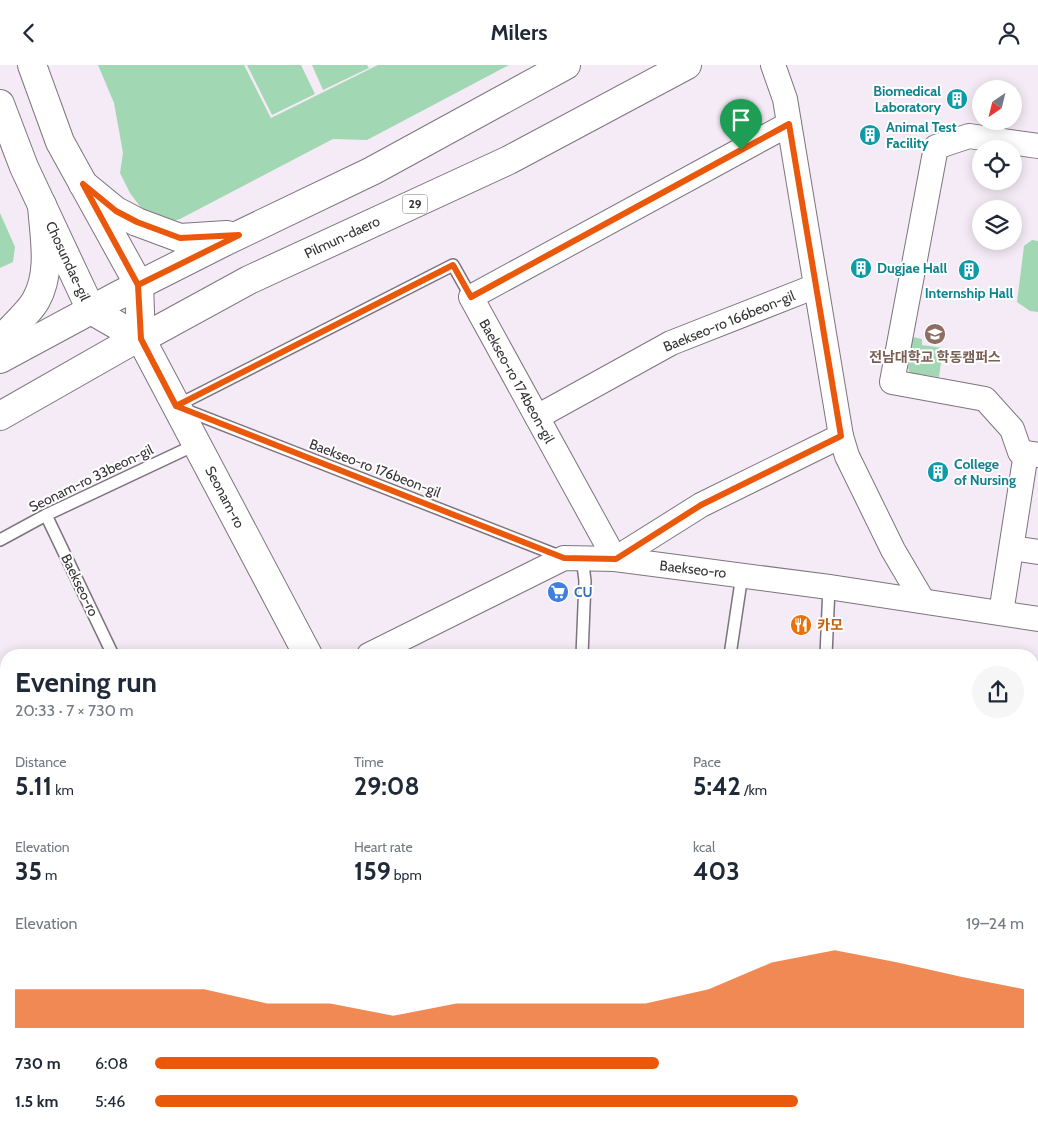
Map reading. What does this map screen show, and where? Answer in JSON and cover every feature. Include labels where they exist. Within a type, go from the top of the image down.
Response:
[{"type":"main road","points":[[32,65],[60,142],[138,285],[141,339]]},
{"type":"main road","points":[[0,359],[138,285],[372,171],[566,65]]},
{"type":"main road","name":"Pilmun-daero","points":[[0,416],[130,342],[141,339],[249,280],[509,160],[687,65]]},
{"type":"main road","name":"Chosundae-gil","points":[[0,103],[24,167],[91,310],[141,339]]},
{"type":"main road","points":[[83,184],[116,211],[137,222],[180,238],[239,235]]},
{"type":"main road","points":[[0,341],[36,301],[44,277],[42,205]]},
{"type":"main road","name":"Seonam-ro","points":[[141,339],[305,649]]},
{"type":"street","points":[[774,65],[785,99],[841,436],[847,456],[893,550],[923,601]]},
{"type":"street","points":[[471,297],[789,124]]},
{"type":"street","points":[[1001,613],[1012,548],[1032,454],[1020,453],[1012,429],[985,399],[892,382],[936,147],[969,136],[1038,146]]},
{"type":"street","name":"Baekseo-ro 166beon-gil","points":[[537,417],[671,343],[816,286]]},
{"type":"street","name":"Baekseo-ro 174beon-gil","points":[[471,297],[616,559]]},
{"type":"street","points":[[616,559],[701,505],[841,436]]},
{"type":"street","points":[[1012,548],[1038,552]]},
{"type":"street","name":"Baekseo-ro","points":[[381,649],[573,557],[616,559],[742,575],[1038,619]]},
{"type":"lane","name":"Baekseo-ro 174beon-gil","points":[[176,406],[453,265],[471,297]]},
{"type":"lane","name":"Baekseo-ro 176beon-gil","points":[[176,406],[573,557]]},
{"type":"lane","name":"Seonam-ro 33beon-gil","points":[[0,540],[46,515],[197,444]]},
{"type":"lane","name":"Baekseo-ro","points":[[46,515],[111,649]]},
{"type":"lane","points":[[573,557],[585,581],[582,649]]},
{"type":"lane","points":[[731,649],[742,575]]},
{"type":"lane","points":[[826,649],[829,587]]},
{"type":"green space","points":[[98,65],[244,65],[271,118],[378,65],[509,65],[367,140],[333,139],[180,219],[169,222],[145,213],[130,193],[120,173],[123,153],[114,103]]},
{"type":"green space","points":[[247,65],[301,65],[315,94],[272,115]]},
{"type":"green space","points":[[312,65],[367,65],[369,68],[323,90]]},
{"type":"green space","points":[[0,213],[15,247],[13,262],[0,268]]},
{"type":"green space","points":[[1032,240],[1038,241],[1038,312],[1030,311],[1017,302],[1024,246]]},
{"type":"green space","points":[[913,337],[922,339],[922,345],[943,348],[939,377],[910,373],[908,368]]},
{"type":"place","name":"Biomedical Laboratory","points":[[957,99]]},
{"type":"place","name":"Animal Test Facility","points":[[870,135]]},
{"type":"place","name":"Dugjae Hall","points":[[861,268]]},
{"type":"place","name":"Internship Hall","points":[[969,270]]},
{"type":"place","name":"전남대학교 학동캠퍼스","points":[[935,334]]},
{"type":"place","name":"College of Nursing","points":[[938,472]]},
{"type":"place","name":"CU","points":[[558,592]]},
{"type":"place","name":"카모","points":[[801,625]]},
{"type":"route","points":[[741,150],[471,297],[453,265],[176,406],[141,339],[138,285],[239,235],[180,238],[137,222],[116,211],[83,184],[138,285],[141,339],[176,406],[564,558],[616,559],[701,505],[841,436],[789,124],[741,150]]}]
